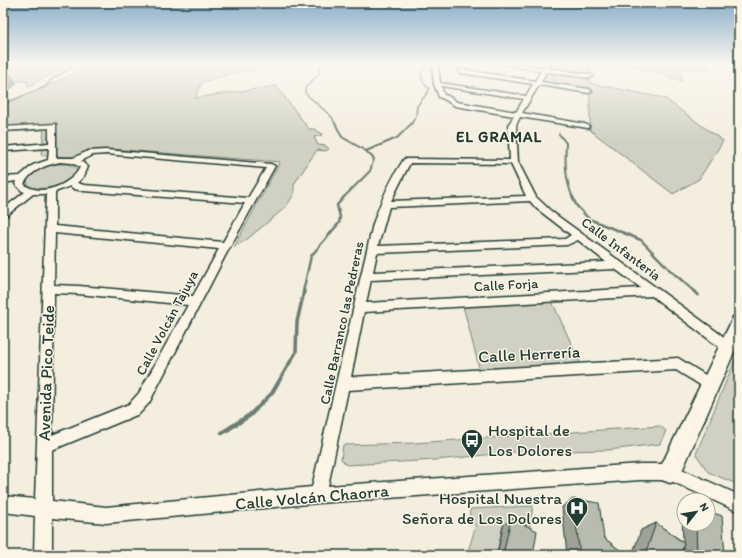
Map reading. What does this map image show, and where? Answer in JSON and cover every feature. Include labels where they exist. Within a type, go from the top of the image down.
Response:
[{"type":"street","points":[[439,90],[441,96],[446,97],[455,104],[584,126]]},
{"type":"street","points":[[446,97],[450,90]]},
{"type":"street","points":[[498,90],[528,98]]},
{"type":"street","points":[[514,162],[512,125],[533,90]]},
{"type":"street","points":[[583,90],[589,91]]},
{"type":"street","points":[[3,129],[53,126],[52,162]]},
{"type":"street","points":[[3,149],[52,145]]},
{"type":"street","name":"Calle Volcán Tajuya","points":[[44,446],[134,409],[144,398],[195,301],[271,166],[106,152],[91,153],[74,161]]},
{"type":"street","points":[[3,180],[21,178],[34,168],[52,162],[74,161],[81,163],[84,167],[83,172],[71,183],[51,191],[31,192],[22,189],[19,184],[21,178]]},
{"type":"street","name":"Calle Barranco las Pedreras","points":[[318,496],[384,204],[395,179],[407,161],[514,162]]},
{"type":"street","name":"Calle Infantería","points":[[514,162],[532,198],[538,206],[727,346]]},
{"type":"street","points":[[71,183],[77,187],[84,188],[251,201]]},
{"type":"street","name":"Avenida Pico Teide","points":[[43,555],[44,446],[51,191]]},
{"type":"street","points":[[3,214],[31,192]]},
{"type":"street","points":[[384,204],[532,198]]},
{"type":"street","points":[[51,229],[226,246]]},
{"type":"street","points":[[373,250],[567,242],[578,236]]},
{"type":"street","points":[[367,276],[617,265]]},
{"type":"street","points":[[49,289],[79,290],[195,301]]},
{"type":"street","name":"Calle Forja","points":[[361,308],[653,292]]},
{"type":"street","points":[[739,322],[670,472],[739,504]]},
{"type":"street","name":"Calle Herrería","points":[[344,384],[678,364],[710,385]]},
{"type":"street","name":"Calle Volcán Chaorra","points":[[3,504],[106,514],[318,496],[632,473],[670,472]]},
{"type":"shaded area","points":[[37,90],[198,90],[195,98],[249,90],[279,90],[309,129],[314,129],[321,133],[322,135],[314,137],[318,145],[326,146],[329,149],[325,151],[317,150],[294,184],[294,194],[286,207],[246,240],[234,247],[280,162],[111,149],[72,157],[41,155],[44,130],[3,132],[3,105]]},
{"type":"shaded area","points":[[590,90],[625,90],[664,98],[723,141],[699,179],[673,194],[590,130]]},
{"type":"shaded area","points":[[57,164],[74,166],[77,171],[69,181],[55,187],[40,188],[28,185],[27,180],[36,171],[44,167]]},
{"type":"shaded area","points":[[550,297],[583,369],[481,375],[462,302]]},
{"type":"shaded area","points":[[739,350],[739,485],[708,472],[696,454]]},
{"type":"shaded area","points":[[660,426],[666,431],[660,444],[608,450],[515,452],[436,460],[347,465],[341,459],[343,445],[414,443]]},
{"type":"shaded area","points":[[533,506],[528,538],[503,526],[496,555],[467,555],[476,525],[469,521],[470,509]]},
{"type":"building","points":[[573,499],[599,503],[604,538],[626,555],[580,555]]},
{"type":"building","points":[[716,514],[722,516],[725,555],[697,555],[696,532],[716,532]]},
{"type":"building","points":[[511,518],[537,531],[533,555],[503,555]]},
{"type":"building","points":[[656,523],[684,543],[681,555],[645,555]]},
{"type":"waterway","points":[[5,103],[37,90]]},
{"type":"waterway","points":[[305,90],[305,93],[332,117],[335,124]]},
{"type":"waterway","points":[[411,124],[416,116],[417,106],[429,90]]},
{"type":"waterway","points":[[335,123],[342,137],[366,151]]},
{"type":"waterway","points":[[366,151],[397,138],[411,124]]},
{"type":"waterway","points":[[559,134],[566,143],[566,171],[568,185],[573,198]]},
{"type":"waterway","points":[[344,197],[370,171],[374,159],[366,151]]},
{"type":"waterway","points":[[303,292],[311,256],[339,223],[340,217],[337,205],[344,197]]},
{"type":"waterway","points":[[573,197],[576,205],[589,219],[641,240],[669,269],[695,292]]},
{"type":"waterway","points":[[222,433],[250,415],[272,393],[296,352],[297,322],[304,291]]},
{"type":"waterway","points":[[695,292],[698,295]]},
{"type":"place","name":"Hospital de Los Dolores","points":[[472,460]]},
{"type":"place","name":"Hospital Nuestra Señora de Los Dolores","points":[[577,528]]},
{"type":"district","name":"EL GRAMAL","points":[[499,137]]}]
